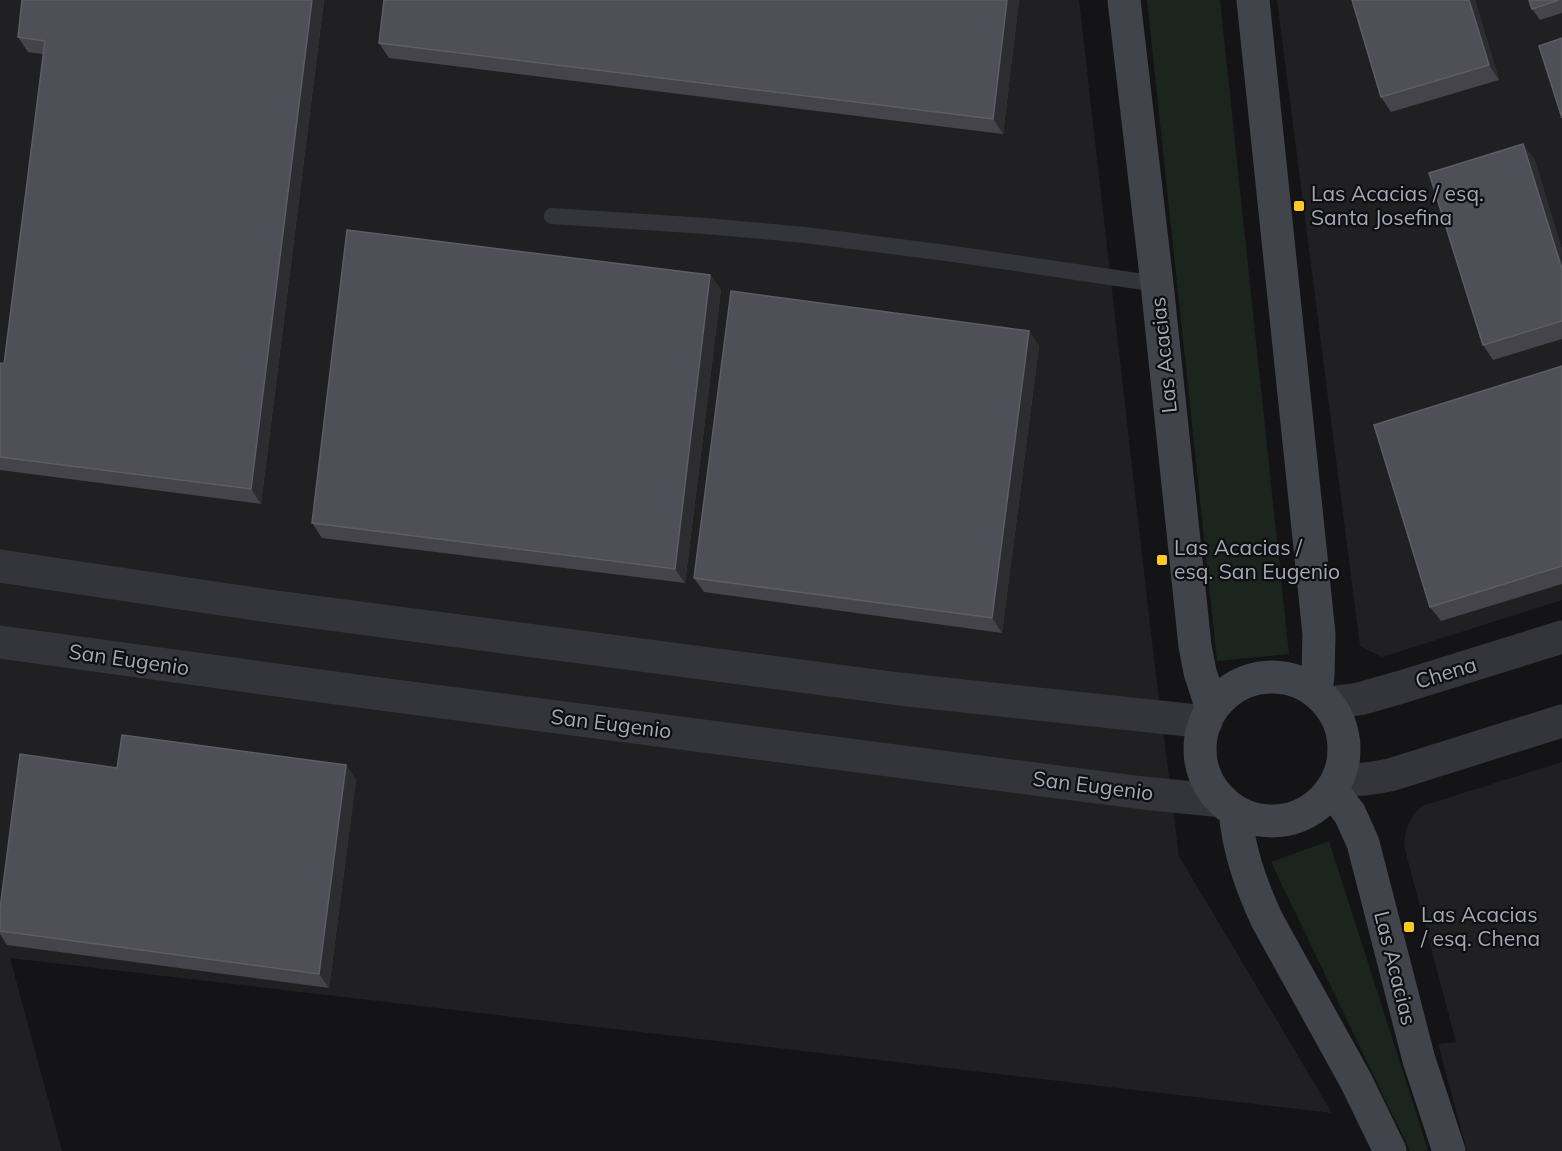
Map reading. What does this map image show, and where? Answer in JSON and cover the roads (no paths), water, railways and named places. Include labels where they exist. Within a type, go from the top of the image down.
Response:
[{"type":"main road","name":"Las Acacias","points":[[1124,0],[1196,646],[1209,716]]},
{"type":"main road","points":[[1253,0],[1319,634],[1318,675],[1322,698]]},
{"type":"main road","points":[[1269,677],[1286,678],[1302,683],[1322,698],[1336,716],[1342,731],[1344,746],[1343,762],[1335,783],[1323,800],[1313,809],[1300,815],[1275,821],[1247,816],[1229,806],[1214,790],[1207,778],[1200,750],[1209,716],[1223,696],[1237,686],[1269,677]]},
{"type":"main road","name":"Las Acacias","points":[[1335,783],[1363,843],[1417,1050],[1449,1151]]},
{"type":"main road","points":[[1229,806],[1242,855],[1267,920],[1356,1081],[1390,1151]]},
{"type":"street","points":[[0,566],[281,607],[888,687],[1209,716]]},
{"type":"street","name":"Chena","points":[[1322,698],[1359,699],[1562,637]]},
{"type":"street","name":"San Eugenio","points":[[0,642],[1229,806]]},
{"type":"street","points":[[1335,783],[1390,776],[1562,721]]},
{"type":"lane","points":[[552,216],[706,226],[805,236],[989,259],[1157,284]]},
{"type":"place","name":"Las Acacias / esq. Santa Josefina","points":[[1299,206]]},
{"type":"place","name":"Las Acacias / esq. San Eugenio","points":[[1162,560]]},
{"type":"place","name":"Las Acacias / esq. Chena","points":[[1409,927]]}]
